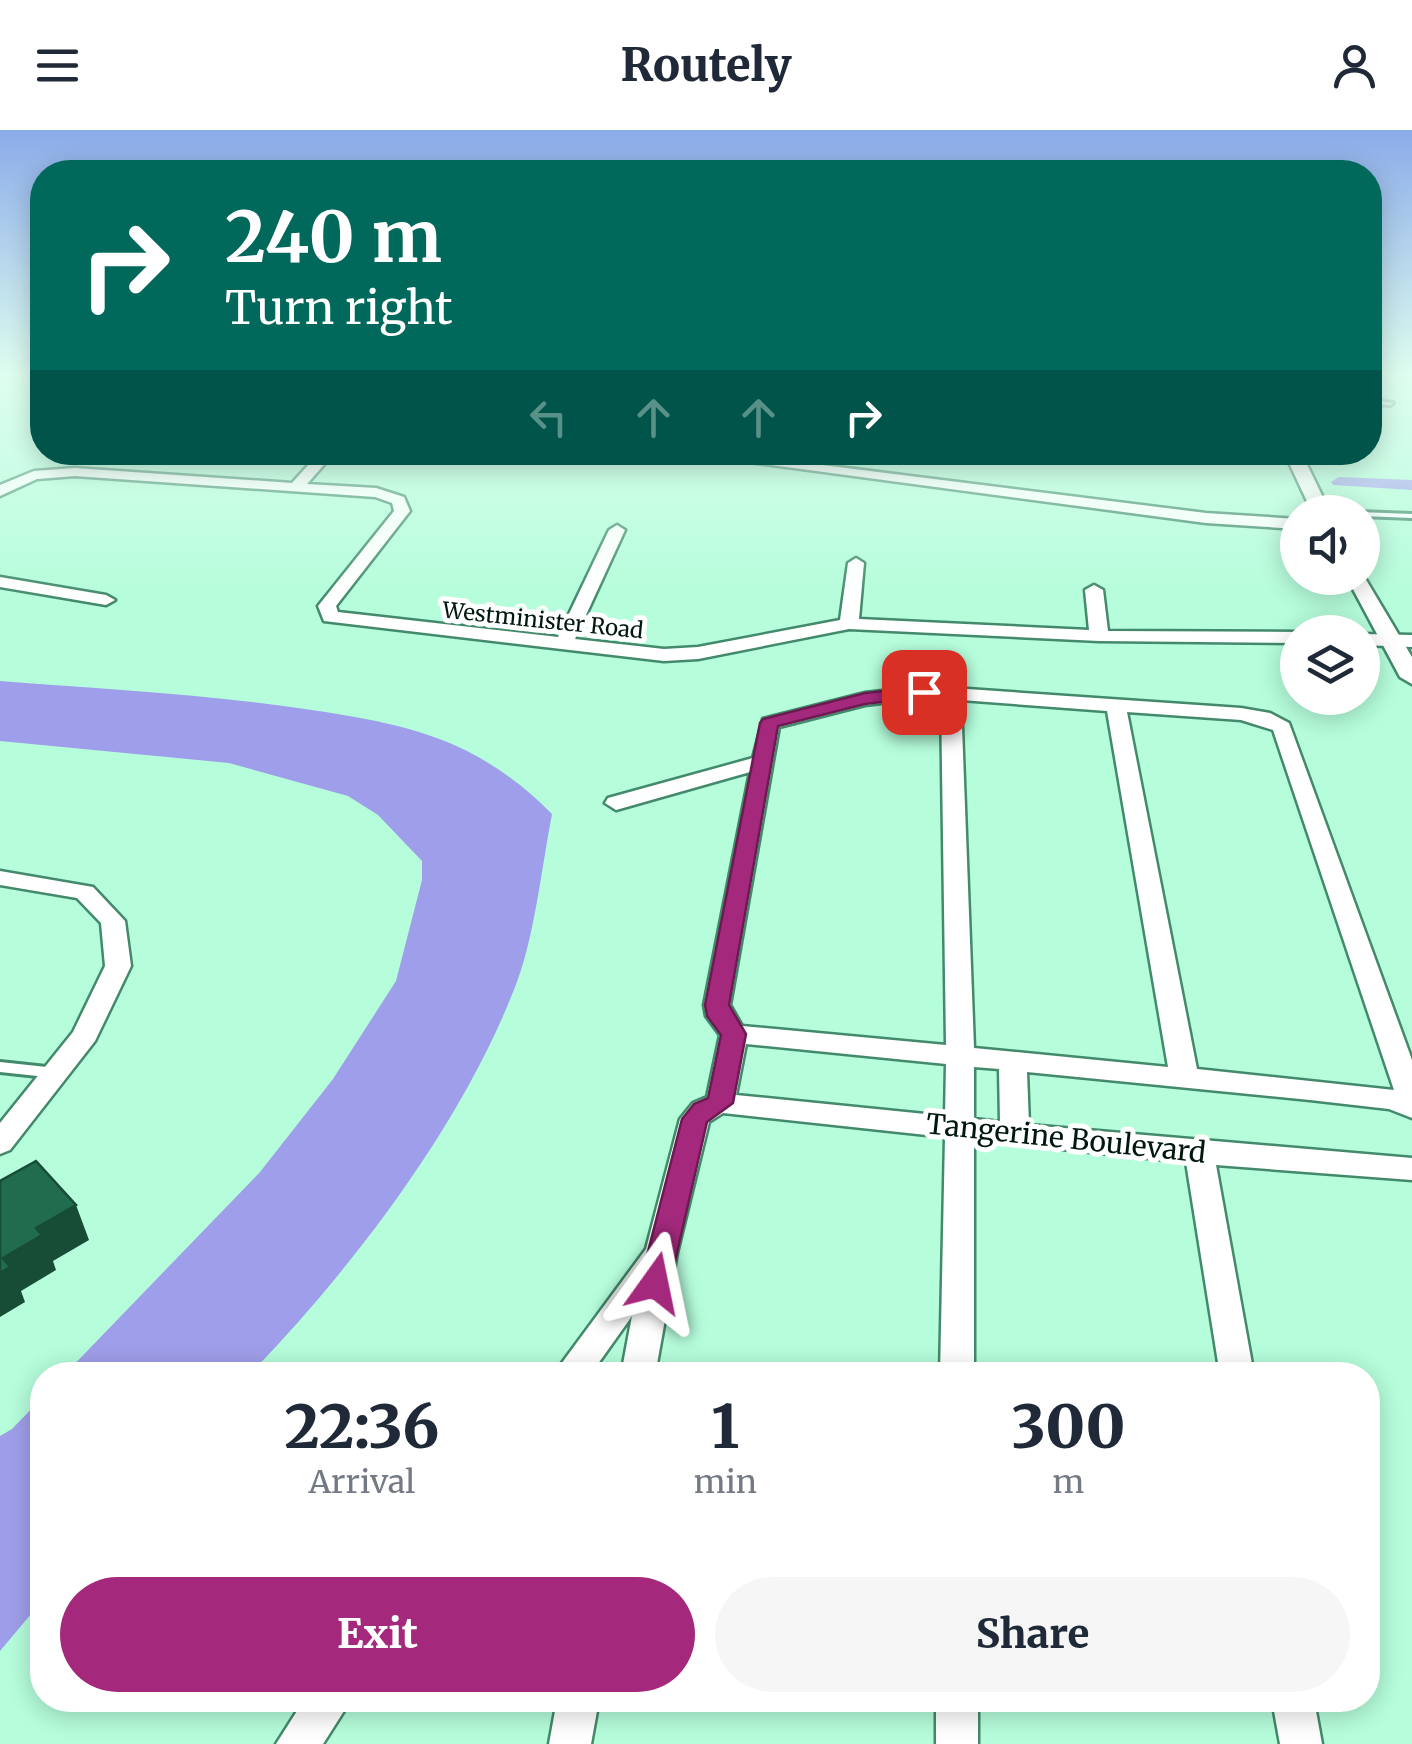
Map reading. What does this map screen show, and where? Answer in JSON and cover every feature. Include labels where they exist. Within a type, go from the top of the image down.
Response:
[{"type":"street","points":[[295,488],[316,465]]},
{"type":"street","points":[[818,465],[1206,518],[1280,523]]},
{"type":"street","points":[[1298,465],[1313,495]]},
{"type":"street","name":"Westminister Road","points":[[0,491],[34,474],[75,472],[376,493],[398,500],[402,510],[327,606],[330,617],[632,654],[698,653],[848,624],[1099,636],[1280,637]]},
{"type":"street","points":[[564,646],[618,530]]},
{"type":"street","points":[[848,624],[856,563]]},
{"type":"street","points":[[0,582],[106,600]]},
{"type":"street","points":[[1094,590],[1099,636]]},
{"type":"street","points":[[1369,595],[1402,640],[1412,677]]},
{"type":"street","points":[[1412,1100],[1282,727],[1241,714],[909,693],[865,699],[770,723],[717,1005],[719,1016],[734,1034],[1184,1076],[1394,1100],[1412,1108]]},
{"type":"street","points":[[952,694],[960,1054],[957,1362]]},
{"type":"street","points":[[1116,706],[1184,1076]]},
{"type":"street","points":[[616,803],[762,762]]},
{"type":"street","points":[[0,878],[85,892],[113,921],[118,966],[86,1036],[0,1143]]},
{"type":"street","points":[[640,1362],[661,1253],[695,1119],[720,1103],[734,1034]]},
{"type":"street","points":[[1013,1060],[1015,1133]]},
{"type":"street","name":"Tangerine Boulevard","points":[[720,1103],[1199,1152],[1412,1169]]},
{"type":"street","points":[[1199,1152],[1235,1362]]},
{"type":"street","points":[[580,1362],[661,1253]]},
{"type":"street","points":[[297,1744],[321,1712]]},
{"type":"street","points":[[570,1744],[576,1712]]},
{"type":"street","points":[[956,1744],[957,1712]]},
{"type":"street","points":[[1295,1712],[1301,1744]]},
{"type":"lane","points":[[1380,515],[1412,516]]},
{"type":"lane","points":[[0,1068],[56,1073]]},
{"type":"water","points":[[0,681],[229,699],[388,724],[448,742],[512,779],[552,814],[524,961],[496,1032],[469,1085],[403,1190],[366,1240],[261,1362],[77,1362],[260,1172],[333,1079],[396,981],[422,880],[422,861],[378,815],[348,796],[229,763],[0,741]]},
{"type":"water","points":[[30,1410],[30,1615],[0,1651],[0,1436]]},
{"type":"building","points":[[36,1161],[76,1205],[36,1228],[42,1235],[3,1258],[10,1267],[0,1273],[0,1181]]},
{"type":"waterway","points":[[1339,482],[1412,485]]},
{"type":"route","points":[[655,1283],[695,1119],[720,1103],[734,1034],[719,1016],[717,1005],[770,723],[865,699],[924,692]]}]
